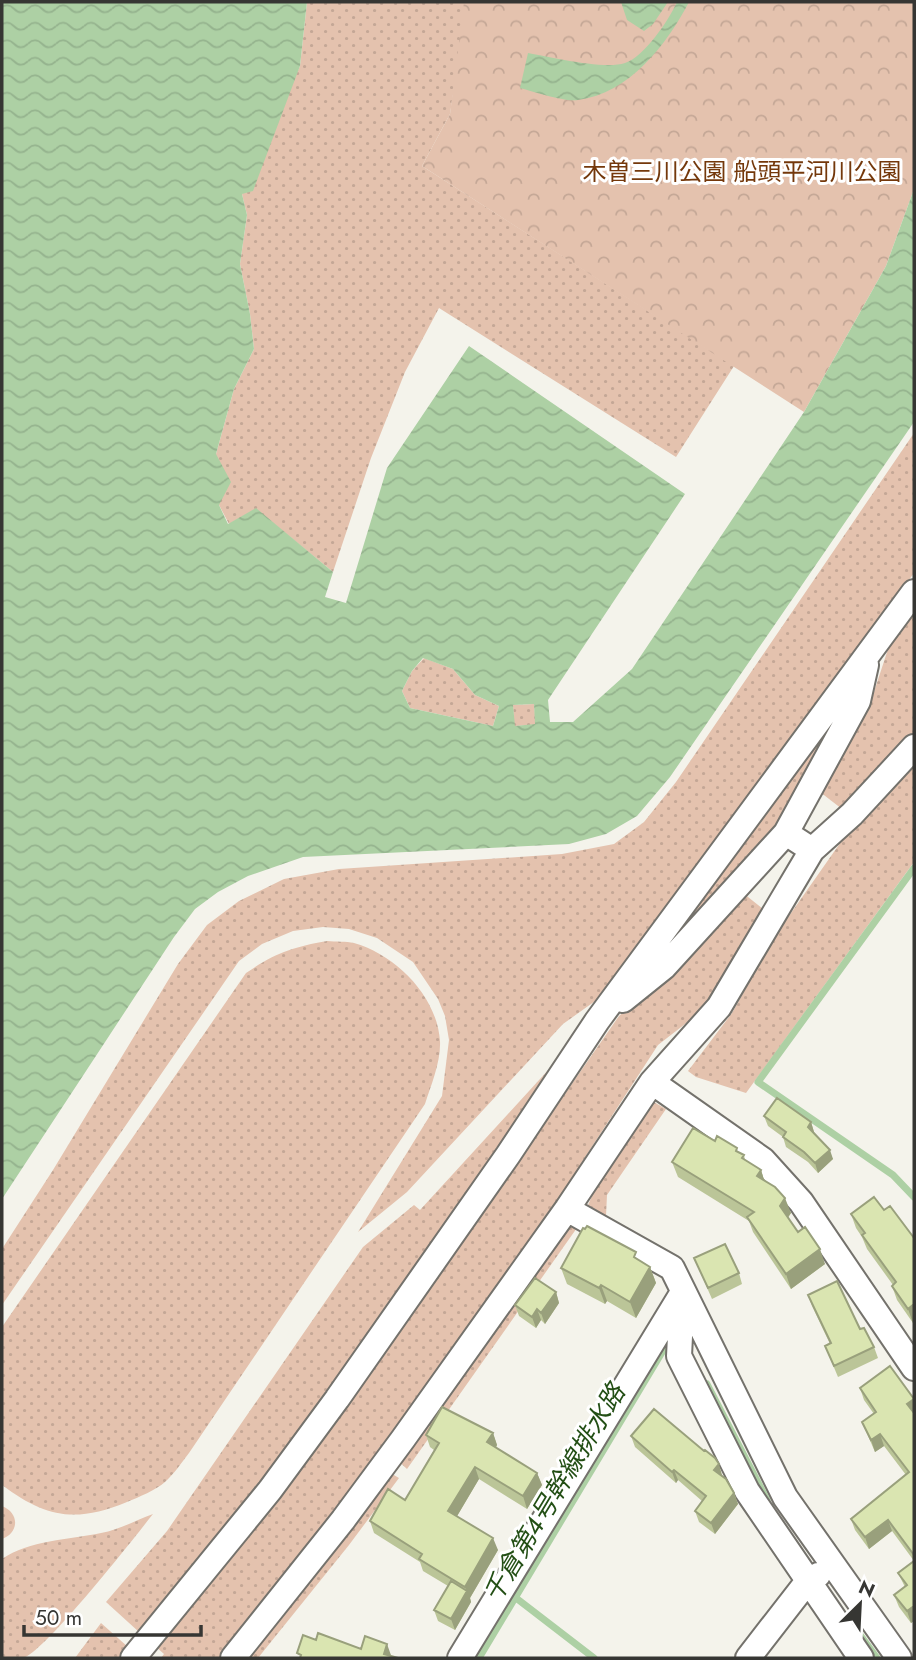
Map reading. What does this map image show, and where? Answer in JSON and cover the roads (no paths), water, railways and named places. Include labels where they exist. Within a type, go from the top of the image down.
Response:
[{"type":"street","points":[[133,1658],[270,1490],[337,1399],[508,1155],[597,1021],[914,592]]},
{"type":"street","points":[[597,1021],[664,967],[786,833],[858,701],[868,656]]},
{"type":"street","points":[[237,1656],[343,1520],[567,1209],[652,1082],[719,1007],[812,850],[852,814],[914,747]]},
{"type":"street","points":[[786,833],[812,850]]},
{"type":"street","points":[[652,1082],[763,1160],[801,1202],[914,1368]]},
{"type":"street","points":[[567,1209],[672,1268],[785,1497],[900,1658]]},
{"type":"street","points":[[682,1292],[679,1356],[747,1491],[807,1583],[861,1658]]},
{"type":"street","points":[[460,1658],[682,1292]]},
{"type":"street","points":[[748,1658],[807,1583],[834,1565]]},
{"type":"water","points":[[2,2],[307,2],[300,66],[253,191],[242,194],[247,215],[240,264],[254,349],[234,389],[216,454],[231,482],[219,505],[228,524],[256,508],[333,572],[325,597],[346,603],[387,468],[469,346],[685,494],[548,700],[550,722],[573,722],[632,669],[804,412],[886,266],[914,189],[914,422],[670,777],[637,816],[606,834],[569,844],[303,857],[248,876],[218,892],[195,909],[174,937],[2,1199]],"holes":[[[423,658],[453,669],[475,695],[499,706],[493,726],[410,708],[402,691],[412,671]],[[534,704],[535,724],[515,726],[513,705]]]},
{"type":"water","points":[[621,2],[668,2],[653,24],[644,31],[627,20]]},
{"type":"water","points":[[677,2],[689,2],[670,34],[644,64],[614,88],[597,96],[572,100],[520,88],[528,53],[604,65],[625,63],[640,53],[655,37]]},
{"type":"waterway","points":[[914,868],[758,1082],[893,1175],[914,1197]]},
{"type":"waterway","name":"千倉第4号幹線排水路","points":[[479,1658],[664,1349]]},
{"type":"waterway","points":[[707,1384],[767,1500]]},
{"type":"waterway","points":[[516,1598],[594,1658]]},
{"type":"waterway","points":[[855,1628],[877,1658]]},
{"type":"park label","name":"木曽三川公園 船頭平河川公園","points":[[742,171]]}]
